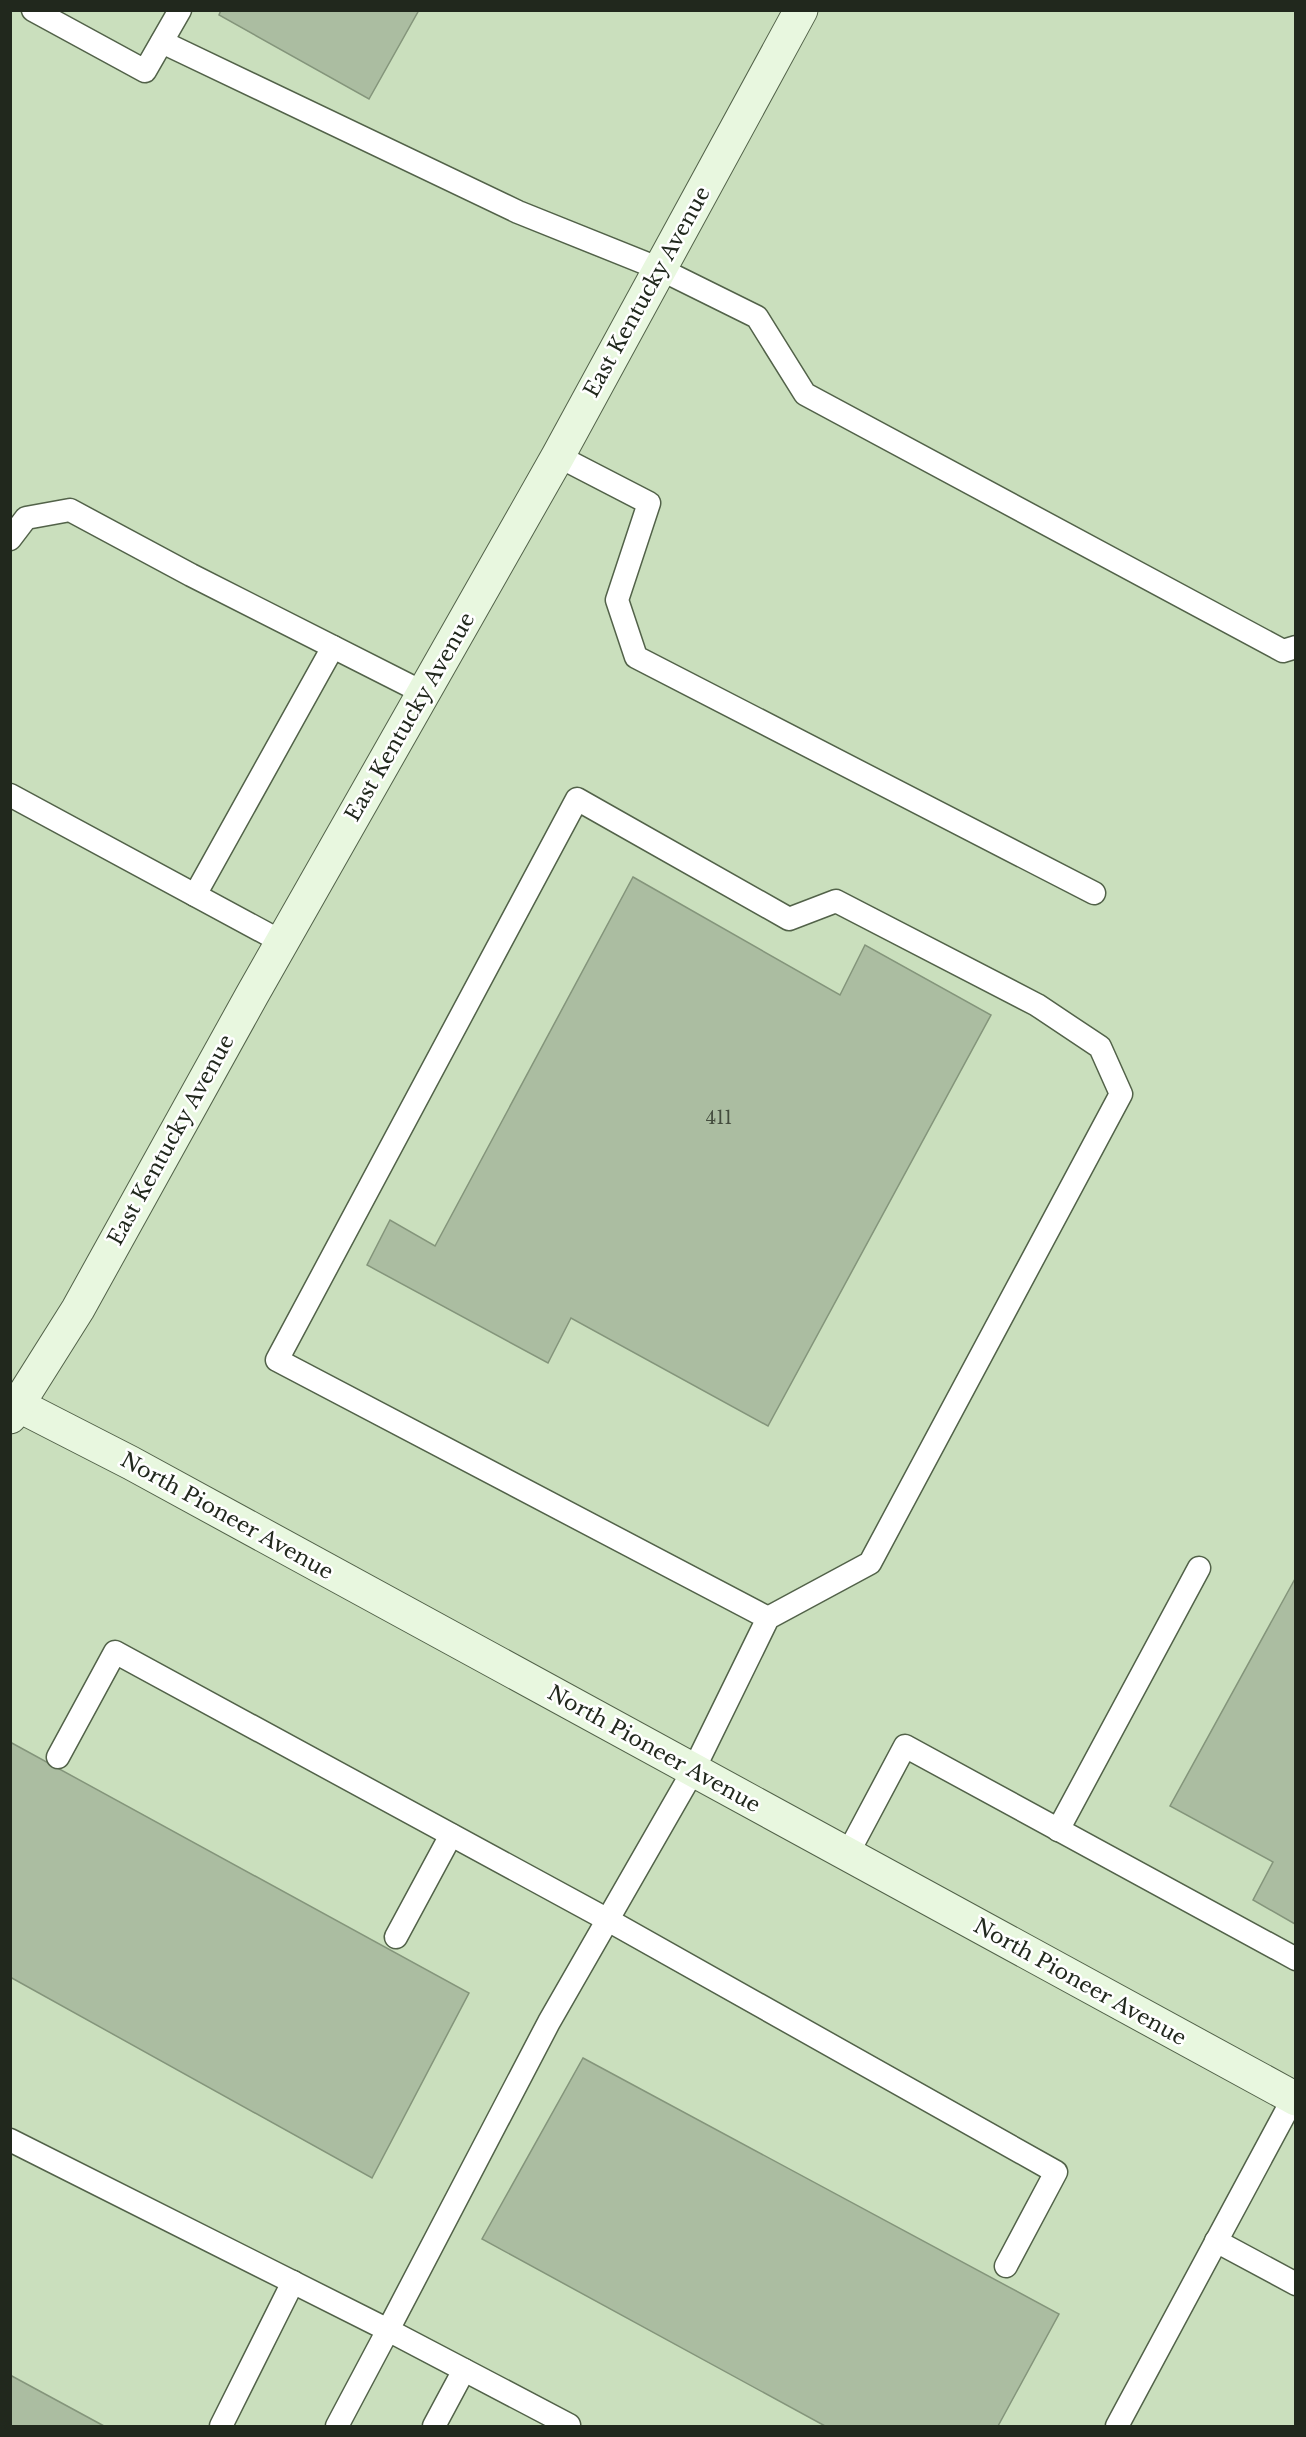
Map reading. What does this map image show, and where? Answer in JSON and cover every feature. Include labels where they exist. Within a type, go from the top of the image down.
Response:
[{"type":"street","name":"East Kentucky Avenue","points":[[13,1408],[78,1309],[282,942],[558,456],[801,10]]},
{"type":"street","name":"North Pioneer Avenue","points":[[13,1408],[131,1463],[1295,2097]]},
{"type":"lane","points":[[33,10],[145,71],[180,10]]},
{"type":"lane","points":[[162,42],[518,212],[660,269],[757,317],[805,394],[1283,651],[1296,647]]},
{"type":"lane","points":[[558,456],[649,503],[617,600],[636,657],[1094,893]]},
{"type":"lane","points":[[10,539],[26,518],[70,510],[191,575],[424,693]]},
{"type":"lane","points":[[195,895],[333,647]]},
{"type":"lane","points":[[10,795],[282,942]]},
{"type":"lane","points":[[337,2427],[549,2022],[693,1770],[768,1618],[870,1563],[1122,1094],[1100,1047],[1037,1005],[836,901],[789,919],[577,799],[277,1360],[768,1618]]},
{"type":"lane","points":[[1058,1830],[1198,1568]]},
{"type":"lane","points":[[58,1757],[115,1652],[608,1920],[1056,2172],[1005,2266]]},
{"type":"lane","points":[[847,1855],[905,1746],[1296,1959]]},
{"type":"lane","points":[[396,1937],[451,1835]]},
{"type":"lane","points":[[1117,2427],[1295,2097]]},
{"type":"lane","points":[[10,2140],[388,2330],[569,2425],[568,2427]]},
{"type":"lane","points":[[1216,2241],[1296,2284]]},
{"type":"lane","points":[[221,2427],[293,2282]]},
{"type":"lane","points":[[434,2427],[464,2370]]},
{"type":"shaded area","points":[[11,11],[1295,11],[1295,2426],[11,2426]]},
{"type":"building","points":[[221,10],[419,10],[369,99],[219,15]]},
{"type":"building","points":[[633,877],[840,995],[865,945],[991,1015],[768,1426],[571,1318],[548,1363],[367,1265],[390,1220],[435,1246]]},
{"type":"building","points":[[1296,1577],[1295,1924],[1253,1900],[1273,1862],[1170,1806]]},
{"type":"building","points":[[10,1742],[469,1993],[372,2178],[10,1977]]},
{"type":"building","points":[[583,2058],[1059,2314],[998,2426],[825,2426],[482,2239]]},
{"type":"building","points":[[10,2375],[104,2426],[10,2426]]}]
